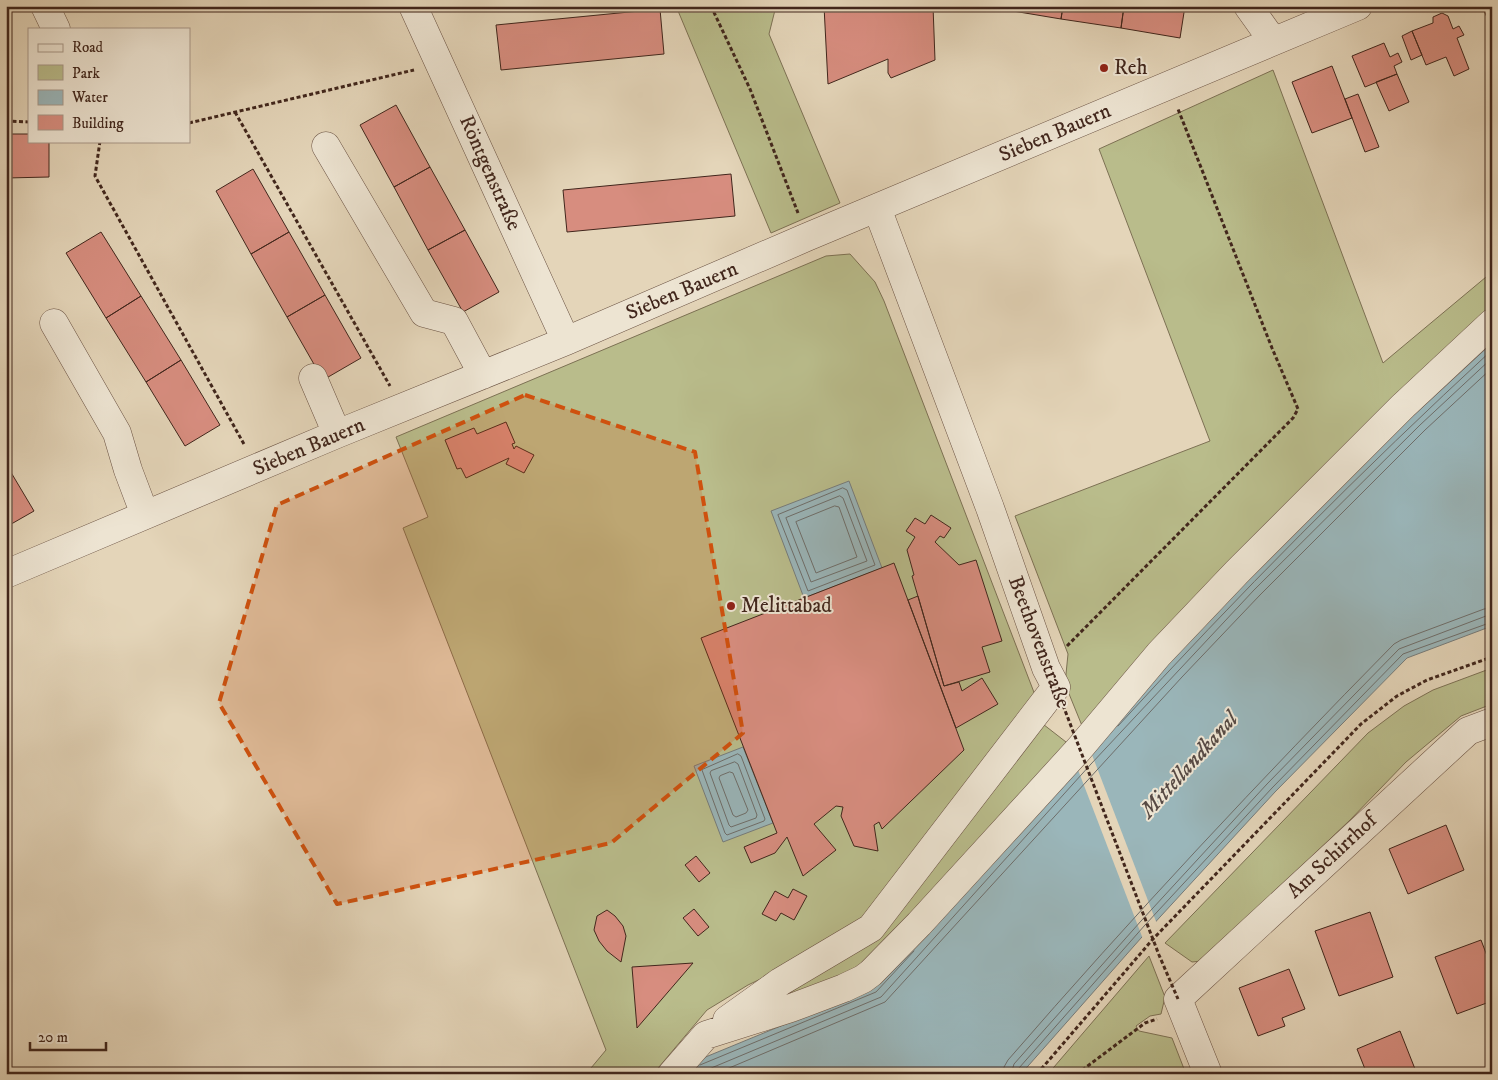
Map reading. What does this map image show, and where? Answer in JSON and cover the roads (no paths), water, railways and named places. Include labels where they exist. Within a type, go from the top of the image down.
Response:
[{"type":"street","points":[[45,6],[56,28]]},
{"type":"street","name":"Röntgenstraße","points":[[413,6],[566,341]]},
{"type":"street","points":[[1248,6],[1274,41]]},
{"type":"street","name":"Sieben Bauern","points":[[6,574],[337,434],[566,341],[807,237],[1358,6]]},
{"type":"street","points":[[326,146],[424,313],[454,321],[483,375]]},
{"type":"street","name":"Beethovenstraße","points":[[706,1035],[780,982],[871,928],[1051,678],[990,508],[877,208]]},
{"type":"street","points":[[54,323],[118,433],[128,470],[145,516]]},
{"type":"street","points":[[672,1074],[706,1035],[791,1008],[844,988],[871,973],[967,872],[1079,748],[1159,654],[1237,572],[1403,406],[1492,323]]},
{"type":"street","points":[[313,378],[337,434]]},
{"type":"street","name":"Am Schirrhof","points":[[1208,1074],[1181,1007],[1468,730],[1492,722]]},
{"type":"water","name":"Mittellandkanal","points":[[1492,343],[1492,626],[1407,658],[1275,792],[1149,929],[1021,1074],[682,1074],[691,1063],[873,988],[1168,664],[1246,582],[1412,417]]},
{"type":"water","points":[[849,481],[882,568],[804,598],[771,511]]},
{"type":"water","points":[[743,747],[773,823],[723,842],[694,766]]},
{"type":"place","name":"Reh","points":[[1104,68]]},
{"type":"place","name":"Melittabad","points":[[731,606]]}]
